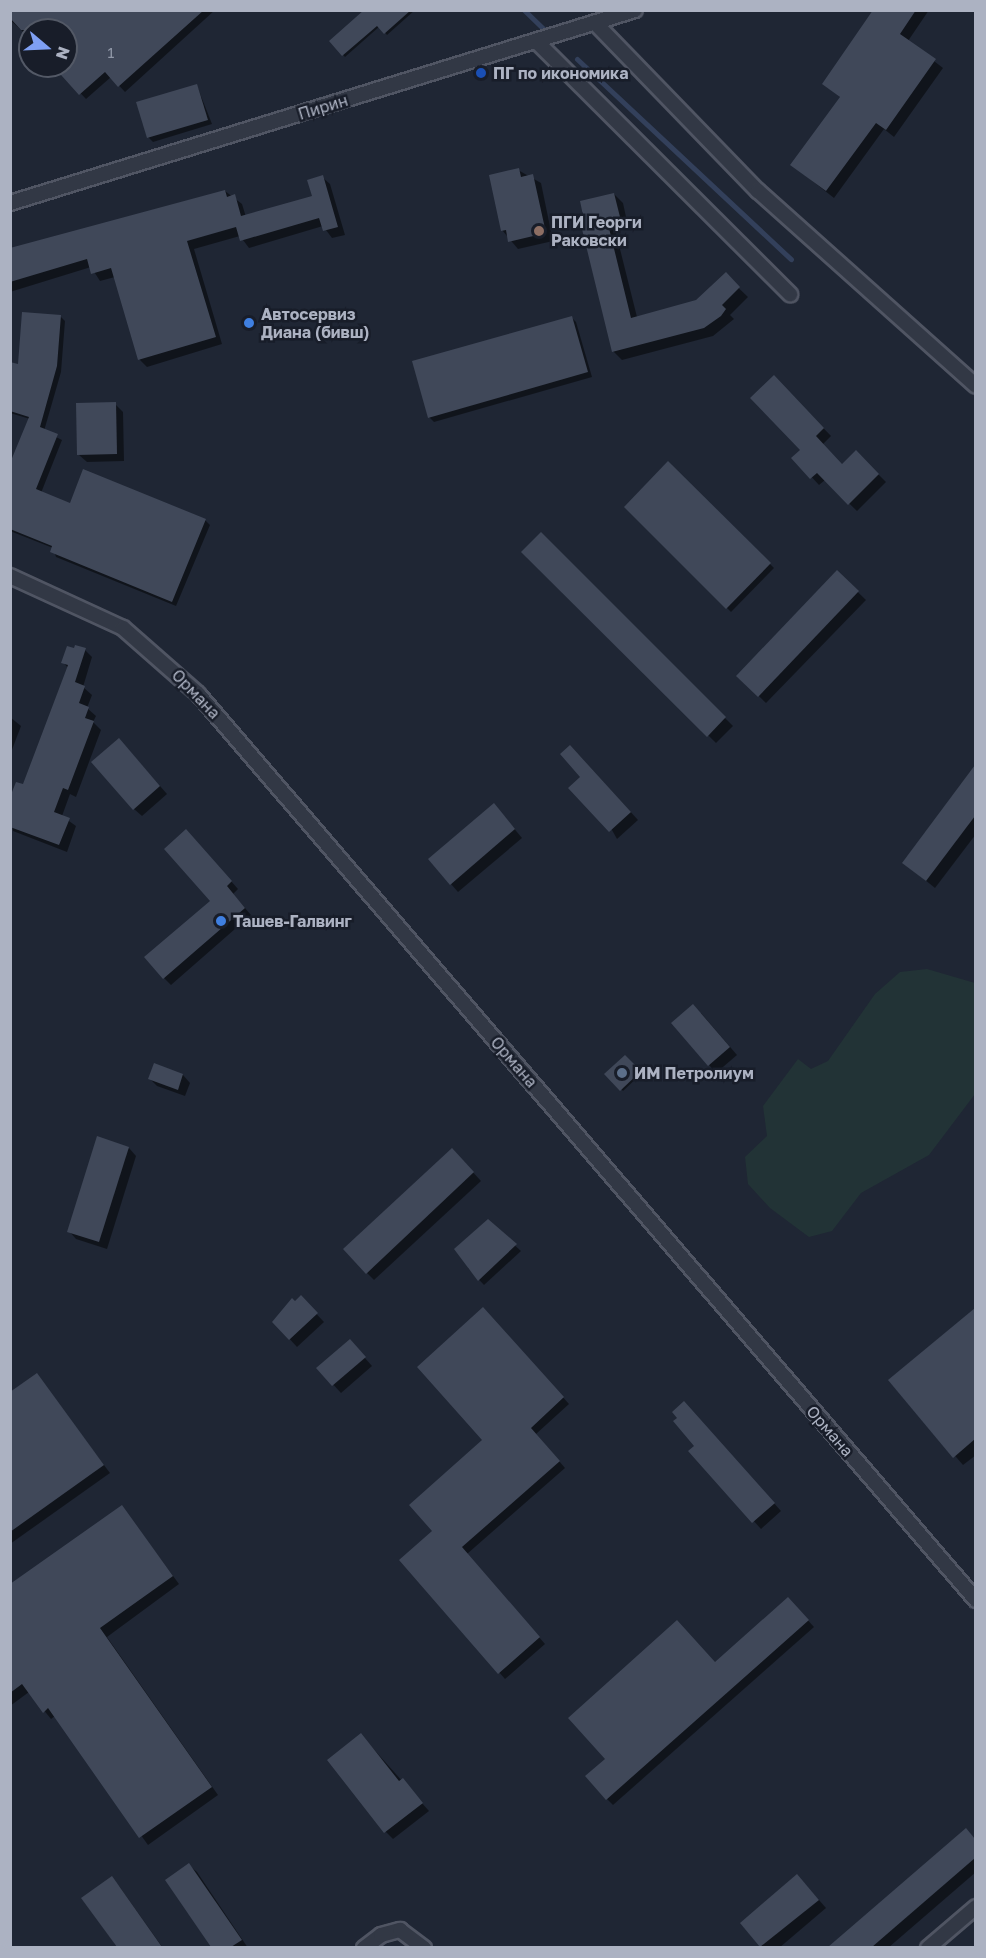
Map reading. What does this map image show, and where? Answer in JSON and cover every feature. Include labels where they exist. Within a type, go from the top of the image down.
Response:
[{"type":"street","name":"Пирин","points":[[10,203],[635,10]]},
{"type":"street","points":[[595,23],[758,191],[974,381]]},
{"type":"street","points":[[536,41],[790,294]]},
{"type":"street","name":"Ормана","points":[[10,576],[123,628],[198,694],[975,1600]]},
{"type":"street","points":[[928,1947],[975,1907]]},
{"type":"street","points":[[364,1947],[381,1935],[400,1930],[424,1947]]},
{"type":"shaded area","points":[[927,969],[975,983],[975,1094],[929,1155],[861,1193],[832,1231],[809,1237],[770,1208],[748,1184],[745,1157],[767,1136],[763,1106],[798,1059],[811,1069],[828,1061],[875,994],[900,972]]},
{"type":"building","points":[[10,10],[204,10],[118,87],[105,72],[79,95],[64,78],[78,78],[78,18],[18,18],[18,27],[10,18]]},
{"type":"building","points":[[364,10],[411,10],[384,34],[377,26],[342,56],[329,41]]},
{"type":"building","points":[[873,10],[916,10],[900,34],[936,59],[886,130],[876,123],[826,191],[790,165],[840,97],[822,84]]},
{"type":"building","points":[[197,84],[208,120],[147,138],[136,102]]},
{"type":"building","points":[[519,168],[521,177],[533,174],[546,233],[508,242],[506,230],[501,231],[489,175]]},
{"type":"building","points":[[323,175],[338,227],[323,231],[319,218],[240,241],[236,227],[187,241],[216,337],[138,360],[111,268],[91,274],[87,259],[10,282],[10,248],[225,190],[227,197],[235,194],[241,216],[312,196],[307,180]]},
{"type":"building","points":[[614,193],[620,217],[607,220],[631,318],[696,300],[726,272],[740,287],[722,305],[726,309],[721,316],[704,328],[612,352],[580,221],[584,220],[580,201]]},
{"type":"building","points":[[22,312],[61,315],[57,366],[40,427],[58,434],[36,489],[70,503],[83,469],[206,519],[172,602],[50,552],[52,546],[10,529],[10,463],[29,417],[10,411],[10,362],[18,364]]},
{"type":"building","points":[[572,316],[588,372],[428,418],[412,361]]},
{"type":"building","points":[[774,375],[824,428],[816,436],[842,464],[856,450],[879,474],[848,505],[817,473],[810,479],[791,458],[800,450],[750,398]]},
{"type":"building","points":[[116,402],[117,454],[77,455],[76,403]]},
{"type":"building","points":[[668,461],[771,563],[726,609],[624,507]]},
{"type":"building","points":[[541,532],[726,717],[707,737],[521,552]]},
{"type":"building","points":[[837,570],[859,591],[758,697],[736,676]]},
{"type":"building","points":[[75,645],[86,648],[75,682],[85,686],[79,703],[89,707],[85,718],[94,721],[68,790],[63,788],[54,812],[70,818],[59,845],[10,827],[10,797],[16,782],[23,784],[68,665],[61,663],[67,646],[74,648]]},
{"type":"building","points":[[119,738],[160,786],[133,810],[91,762]]},
{"type":"building","points":[[570,745],[631,812],[609,832],[568,788],[580,777],[560,754]]},
{"type":"building","points":[[975,765],[975,816],[926,881],[902,863]]},
{"type":"building","points":[[494,803],[515,829],[450,885],[428,859]]},
{"type":"building","points":[[186,829],[232,881],[227,886],[245,908],[163,979],[144,957],[210,901],[164,849]]},
{"type":"building","points":[[693,1004],[730,1047],[708,1066],[671,1023]]},
{"type":"building","points":[[625,1055],[641,1071],[620,1091],[604,1074]]},
{"type":"building","points":[[154,1063],[183,1074],[178,1090],[148,1079]]},
{"type":"building","points":[[97,1136],[129,1147],[99,1242],[67,1232]]},
{"type":"building","points":[[452,1148],[474,1172],[366,1274],[343,1249]]},
{"type":"building","points":[[488,1219],[517,1244],[478,1281],[454,1249]]},
{"type":"building","points":[[301,1295],[318,1313],[289,1340],[272,1322],[292,1298],[295,1301]]},
{"type":"building","points":[[483,1307],[564,1397],[531,1428],[560,1461],[462,1547],[540,1637],[498,1674],[399,1560],[432,1531],[409,1505],[482,1440],[417,1367]]},
{"type":"building","points":[[975,1308],[975,1439],[953,1458],[888,1380]]},
{"type":"building","points":[[350,1339],[366,1357],[332,1386],[316,1368]]},
{"type":"building","points":[[37,1373],[104,1465],[10,1532],[10,1392]]},
{"type":"building","points":[[684,1401],[775,1503],[752,1523],[688,1451],[694,1446],[673,1421],[677,1418],[672,1412]]},
{"type":"building","points":[[122,1505],[173,1576],[100,1628],[212,1787],[139,1838],[48,1708],[43,1713],[22,1684],[10,1693],[10,1584]]},
{"type":"building","points":[[788,1597],[809,1620],[606,1800],[585,1776],[605,1759],[568,1718],[677,1620],[715,1662]]},
{"type":"building","points":[[361,1733],[399,1781],[403,1778],[423,1803],[384,1833],[327,1760]]},
{"type":"building","points":[[966,1828],[975,1839],[975,1858],[872,1947],[828,1947]]},
{"type":"building","points":[[189,1863],[242,1940],[231,1947],[211,1947],[165,1880]]},
{"type":"building","points":[[797,1874],[819,1900],[760,1947],[740,1923]]},
{"type":"building","points":[[112,1876],[162,1947],[117,1947],[81,1898]]},
{"type":"waterway","points":[[524,10],[548,33]]},
{"type":"waterway","points":[[577,59],[791,259]]},
{"type":"place","name":"ПГ по икономика","points":[[481,73]]},
{"type":"place","name":"ПГИ Георги Раковски","points":[[539,231]]},
{"type":"place","name":"Автосервиз Диана (бивш)","points":[[249,323]]},
{"type":"place","name":"Ташев-Галвинг","points":[[221,921]]},
{"type":"place","name":"ИМ Петролиум","points":[[622,1073]]}]
